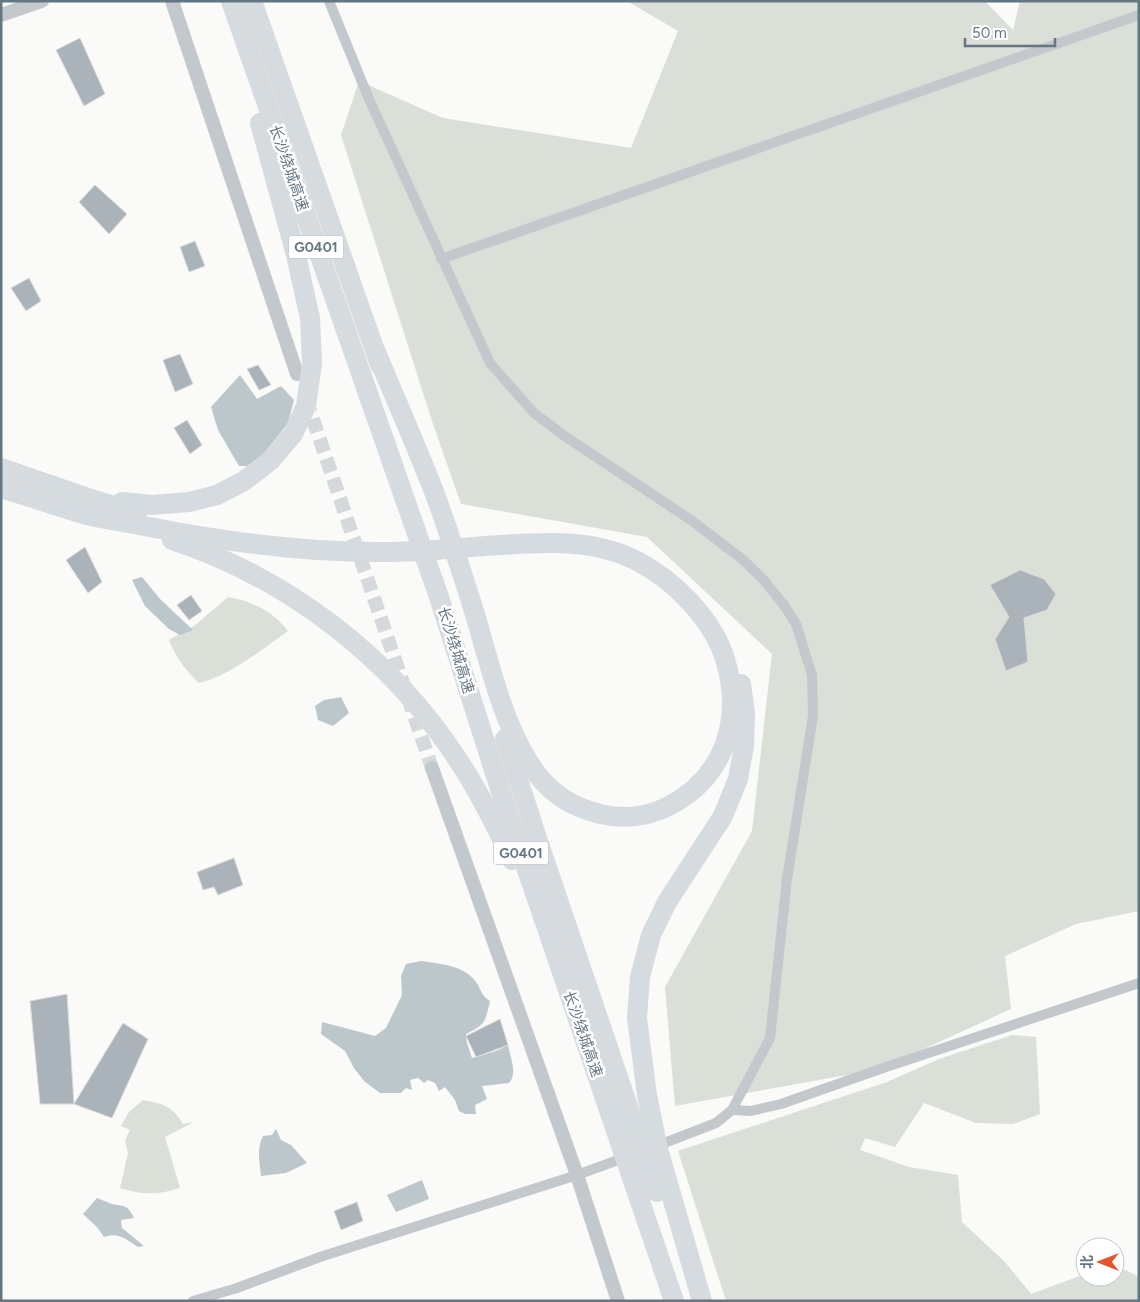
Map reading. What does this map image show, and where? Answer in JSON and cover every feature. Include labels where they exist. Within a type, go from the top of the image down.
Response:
[{"type":"highway","points":[[85,497],[152,505],[189,502],[217,495],[244,481],[271,460],[293,434],[306,406],[312,363],[310,318],[274,172],[224,1]]},
{"type":"highway","name":"长沙绕城高速","points":[[231,1],[439,597],[507,811],[611,1106],[678,1236],[694,1301]]},
{"type":"highway","name":"长沙绕城高速","points":[[252,1],[376,352],[428,490],[465,596],[536,838],[611,1106]]},
{"type":"highway","points":[[1,468],[143,515],[264,534],[329,540],[396,542],[547,532],[584,535],[617,542],[644,553],[678,574],[707,606],[727,639],[740,674],[746,713],[744,746],[738,779],[723,816],[667,902],[651,935],[640,977],[637,1018],[647,1095],[658,1149],[678,1236],[702,1301]]},
{"type":"highway","points":[[1,488],[183,544],[242,569],[292,596],[343,632],[386,671],[426,716],[458,760],[481,798],[523,883],[611,1106],[652,1239],[674,1301]]},
{"type":"highway","points":[[101,518],[212,538],[306,548],[378,552],[550,542],[614,550],[641,563],[666,579],[692,605],[709,627],[724,657],[731,689],[731,720],[724,751],[707,777],[688,796],[662,810],[635,817],[606,817],[575,805],[552,791],[529,764],[508,723],[465,596]]},
{"type":"street","points":[[1,15],[42,1]]},
{"type":"street","points":[[172,1],[297,374]]},
{"type":"street","points":[[193,1301],[237,1288],[320,1257],[577,1175],[697,1132],[716,1123],[732,1110],[770,1038],[787,879],[812,716],[812,675],[796,624],[784,605],[761,577],[742,559],[691,520],[566,437],[534,413],[490,363],[369,99],[329,1]]},
{"type":"street","points":[[442,259],[1139,15]]},
{"type":"street","points":[[432,768],[577,1175],[618,1301]]},
{"type":"street","points":[[732,1110],[751,1111],[781,1104],[886,1067],[1139,984]]},
{"type":"shaded area","points":[[627,1],[985,1],[1013,30],[1020,1],[1139,1],[1139,911],[1076,924],[1005,956],[1011,1009],[880,1069],[675,1106],[665,987],[752,831],[772,654],[647,537],[461,504],[432,421],[341,135],[359,81],[443,118],[631,148],[678,31]]},
{"type":"shaded area","points":[[240,375],[257,399],[281,386],[294,400],[288,423],[266,451],[250,466],[239,466],[218,430],[211,407]]},
{"type":"shaded area","points":[[142,577],[160,599],[193,630],[180,635],[169,629],[145,606],[132,580]]},
{"type":"shaded area","points":[[228,597],[246,601],[262,608],[276,618],[288,631],[234,668],[199,683],[182,664],[169,640],[194,626]]},
{"type":"shaded area","points":[[341,697],[349,713],[333,726],[318,720],[315,706],[324,700]]},
{"type":"shaded area","points":[[421,961],[444,964],[465,972],[471,976],[490,1001],[484,1022],[466,1034],[472,1058],[496,1051],[508,1045],[512,1060],[512,1079],[509,1083],[482,1086],[487,1099],[475,1105],[476,1114],[465,1114],[459,1111],[455,1100],[445,1087],[439,1091],[435,1083],[428,1080],[424,1083],[418,1078],[410,1080],[412,1090],[406,1088],[401,1093],[380,1093],[364,1081],[345,1051],[321,1034],[322,1022],[375,1036],[386,1028],[402,995],[401,976],[406,964]]},
{"type":"shaded area","points":[[1012,1035],[1036,1037],[1040,1114],[1013,1124],[976,1123],[924,1103],[895,1147],[865,1138],[860,1150],[909,1167],[958,1175],[962,1222],[1005,1262],[1031,1294],[1075,1278],[1075,1287],[1125,1287],[1125,1270],[1139,1277],[1139,1301],[726,1301],[678,1151],[887,1082],[939,1059]]},
{"type":"shaded area","points":[[143,1100],[167,1107],[175,1113],[183,1124],[194,1122],[165,1137],[180,1188],[150,1193],[120,1188],[128,1153],[125,1141],[130,1130],[121,1126],[129,1112]]},
{"type":"shaded area","points":[[276,1129],[281,1140],[291,1145],[307,1163],[286,1173],[261,1176],[259,1156],[261,1141],[263,1136],[272,1135]]},
{"type":"shaded area","points":[[422,1180],[429,1199],[396,1212],[387,1195]]},
{"type":"shaded area","points":[[97,1198],[130,1210],[134,1218],[121,1220],[122,1228],[144,1246],[138,1247],[114,1235],[104,1237],[97,1227],[83,1214]]},
{"type":"building","points":[[80,38],[105,94],[84,106],[56,50]]},
{"type":"building","points":[[95,185],[127,214],[109,234],[79,202]]},
{"type":"building","points":[[195,241],[205,266],[189,272],[180,247]]},
{"type":"building","points":[[29,278],[41,301],[26,311],[11,288]]},
{"type":"building","points":[[180,354],[193,384],[175,392],[163,360]]},
{"type":"building","points":[[258,365],[271,385],[259,390],[247,369]]},
{"type":"building","points":[[187,420],[202,445],[190,454],[174,428]]},
{"type":"building","points":[[85,547],[102,582],[88,593],[66,560]]},
{"type":"building","points":[[1020,570],[1044,579],[1056,594],[1047,610],[1024,618],[1028,662],[1006,671],[995,639],[1009,617],[990,585]]},
{"type":"building","points":[[191,595],[202,611],[189,620],[177,605]]},
{"type":"building","points":[[234,858],[243,885],[218,895],[214,887],[203,890],[197,872]]},
{"type":"building","points":[[67,994],[74,1104],[40,1104],[30,1001]]},
{"type":"building","points":[[500,1019],[508,1045],[476,1057],[466,1036]]},
{"type":"building","points":[[123,1023],[148,1039],[112,1118],[74,1104]]},
{"type":"building","points":[[357,1202],[363,1221],[341,1230],[334,1211]]},
{"type":"tunnel","points":[[306,399],[432,768]]}]
